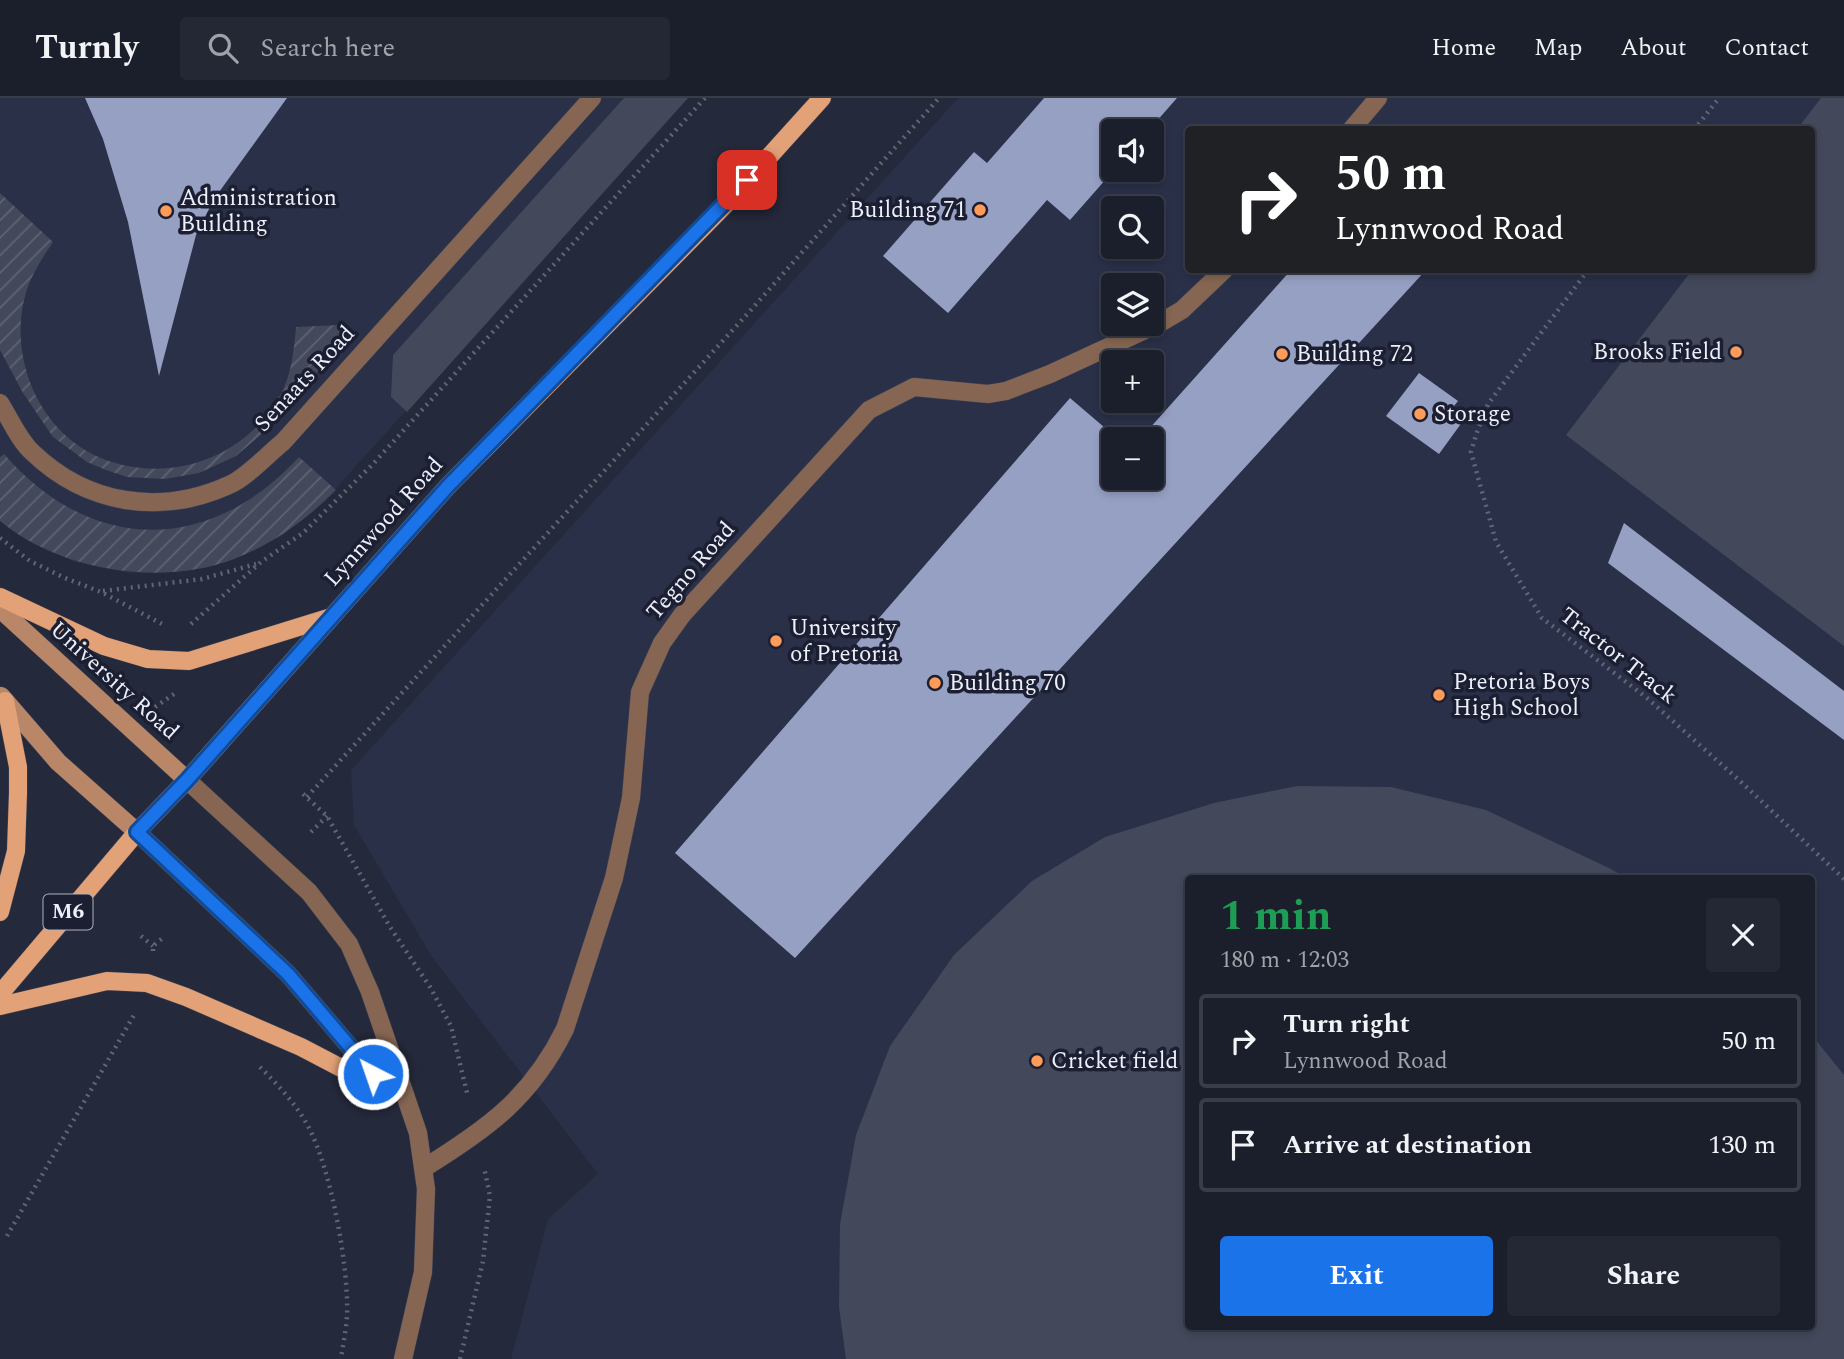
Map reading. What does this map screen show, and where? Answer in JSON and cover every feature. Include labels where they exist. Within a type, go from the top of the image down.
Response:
[{"type":"main road","name":"Lynnwood Road","points":[[0,994],[137,832],[187,780],[448,486],[729,201],[822,98]]},
{"type":"main road","points":[[0,597],[104,646],[148,659],[189,661],[332,617]]},
{"type":"main road","points":[[0,912],[16,850],[18,793],[18,767],[3,698]]},
{"type":"main road","points":[[0,1006],[107,981],[147,983],[199,1002],[301,1048],[389,1093]]},
{"type":"street","name":"Senaats Road","points":[[0,404],[31,451],[68,481],[119,500],[178,502],[232,485],[283,442],[592,98]]},
{"type":"street","points":[[1354,126],[1378,98]]},
{"type":"street","name":"Tegno Road","points":[[424,1168],[477,1134],[522,1096],[554,1052],[565,1029],[614,878],[631,798],[640,692],[662,643],[682,615],[869,410],[914,387],[988,394],[1006,391],[1050,374],[1182,310],[1221,273]]},
{"type":"street","name":"University Road","points":[[0,609],[309,892],[349,944],[370,992],[418,1133],[424,1168],[427,1216],[423,1272],[403,1359]]},
{"type":"street","name":"University Road","points":[[3,698],[58,762],[288,974],[389,1093],[418,1133]]},
{"type":"path","points":[[190,625],[261,562],[303,533],[373,464],[705,98]]},
{"type":"path","points":[[460,1359],[484,1261],[490,1196],[451,1026],[430,987],[390,927],[327,816],[305,796],[741,321],[939,98]]},
{"type":"path","points":[[1697,126],[1719,98]]},
{"type":"path","name":"Tractor Track","points":[[1586,273],[1488,404],[1476,435],[1471,452],[1496,542],[1542,618],[1647,698],[1844,878]]},
{"type":"path","points":[[0,538],[30,561],[101,592],[169,628]]},
{"type":"path","points":[[101,592],[202,579],[261,562]]},
{"type":"path","points":[[155,707],[176,692]]},
{"type":"path","points":[[311,832],[327,816]]},
{"type":"path","points":[[141,936],[153,946]]},
{"type":"path","points":[[153,946],[165,936]]},
{"type":"path","points":[[153,946],[153,961]]},
{"type":"path","points":[[7,1236],[136,1012]]},
{"type":"path","points":[[253,1060],[308,1125],[321,1157],[341,1238],[347,1314],[341,1359]]},
{"type":"shaded area","points":[[0,98],[688,98],[321,505],[282,536],[233,560],[179,572],[129,573],[75,562],[26,539],[0,521]]},
{"type":"shaded area","points":[[624,98],[688,98],[407,412],[391,397],[393,355]]},
{"type":"shaded area","points":[[958,98],[1844,98],[1844,1359],[511,1359],[548,1219],[598,1174],[432,957],[354,825],[351,770]]},
{"type":"shaded area","name":"Brooks Field","points":[[1821,98],[1844,98],[1844,646],[1566,435],[1690,273],[1815,273],[1815,126],[1799,126]]},
{"type":"shaded area","points":[[0,193],[53,242],[29,283],[21,315],[21,342],[35,393],[48,416],[66,435],[87,451],[112,462],[137,468],[162,468],[211,458],[252,431],[269,412],[283,390],[291,367],[296,327],[340,325],[350,336],[266,430],[236,456],[199,473],[165,479],[127,477],[106,470],[87,462],[53,437],[23,393],[0,350]]},
{"type":"shaded area","points":[[4,454],[38,487],[74,510],[112,525],[150,530],[189,525],[227,512],[264,489],[299,457],[336,490],[288,530],[234,559],[176,572],[113,569],[52,552],[24,538],[0,521],[0,457]]},
{"type":"shaded area","name":"Cricket field","points":[[1297,786],[1391,787],[1486,810],[1621,875],[1185,875],[1185,1330],[1815,1330],[1815,1039],[1844,1075],[1844,1359],[846,1359],[839,1307],[840,1224],[856,1135],[890,1046],[954,955],[1032,881],[1105,837],[1214,803]]},
{"type":"building","name":"Administration Building","points":[[85,98],[287,98],[214,199],[196,235],[159,376],[128,222],[103,139]]},
{"type":"building","name":"Building 71","points":[[1044,98],[1177,98],[1159,119],[1101,119],[1101,182],[1103,182],[1070,220],[1047,200],[948,313],[883,256],[974,152],[987,163]]},
{"type":"building","name":"Building 70","points":[[1288,273],[1423,273],[795,958],[675,853],[1070,398],[1104,427],[1101,427],[1101,490],[1164,490],[1164,427],[1151,427]]},
{"type":"building","name":"Storage","points":[[1419,373],[1458,401],[1450,411],[1463,421],[1439,454],[1386,416]]},
{"type":"building","points":[[1624,523],[1844,691],[1844,740],[1608,563]]},
{"type":"place","name":"Building 71","points":[[980,210]]},
{"type":"place","name":"Administration Building","points":[[166,211]]},
{"type":"place","name":"Brooks Field","points":[[1736,352]]},
{"type":"place","name":"Building 72","points":[[1282,354]]},
{"type":"place","name":"Storage","points":[[1420,414]]},
{"type":"place","name":"University of Pretoria","points":[[776,641]]},
{"type":"place","name":"Building 70","points":[[935,683]]},
{"type":"place","name":"Pretoria Boys High School","points":[[1439,695]]},
{"type":"place","name":"Cricket field","points":[[1037,1061]]},
{"type":"route","points":[[373,1074],[288,974],[137,832],[187,780],[448,486],[747,180]]}]
